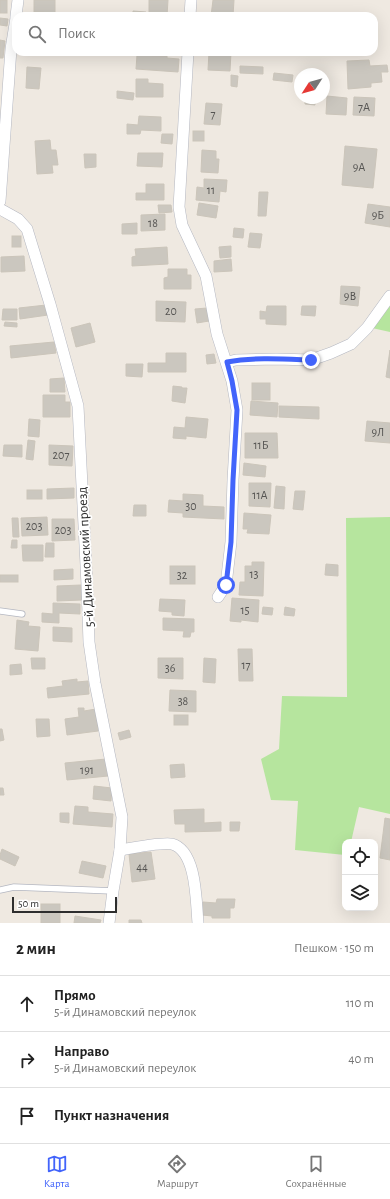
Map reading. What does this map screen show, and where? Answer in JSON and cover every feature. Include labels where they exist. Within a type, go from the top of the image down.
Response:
[{"type":"street","points":[[17,12],[18,0]]},
{"type":"street","points":[[190,12],[191,0]]},
{"type":"street","points":[[0,201],[12,43]]},
{"type":"street","points":[[188,56],[179,207],[182,225],[206,276],[217,334],[227,362],[237,410],[231,542],[226,585],[218,597]]},
{"type":"street","name":"5-й Динамовский проезд","points":[[0,209],[18,219],[27,229],[50,304],[78,406],[88,585],[89,642],[95,683],[122,817],[120,850],[113,891],[110,923]]},
{"type":"street","points":[[227,362],[236,360],[276,359],[311,360],[331,353],[351,344],[367,328],[390,296]]},
{"type":"street","points":[[120,850],[171,844],[180,848],[189,861],[193,873],[198,923]]},
{"type":"lane","points":[[0,611],[22,614]]},
{"type":"lane","points":[[0,890],[14,888],[113,891]]},
{"type":"green space","points":[[390,304],[390,332],[372,328]]},
{"type":"green space","points":[[390,517],[390,814],[359,807],[352,839],[342,839],[342,855],[295,850],[298,801],[271,800],[261,759],[279,749],[282,696],[347,697],[346,518]]},
{"type":"building","points":[[0,0],[7,0],[7,13],[0,13]]},
{"type":"building","points":[[34,0],[55,0],[55,12],[34,12]]},
{"type":"building","points":[[149,0],[168,0],[167,12],[149,12]]},
{"type":"building","points":[[213,0],[234,0],[233,12],[212,12]]},
{"type":"building","points":[[0,18],[8,19],[7,26],[0,25]]},
{"type":"building","points":[[0,40],[5,41],[3,58],[0,58]]},
{"type":"building","points":[[137,56],[167,56],[167,58],[179,59],[178,72],[136,69]]},
{"type":"building","points":[[209,56],[231,56],[230,71],[208,70]]},
{"type":"building","points":[[369,60],[370,66],[387,65],[388,72],[381,72],[382,82],[371,83],[371,87],[348,89],[347,61]]},
{"type":"building","points":[[240,66],[263,67],[263,74],[240,73]]},
{"type":"building","points":[[27,67],[41,68],[39,89],[26,88]]},
{"type":"building","points":[[274,73],[293,75],[292,82],[273,80]]},
{"type":"building","points":[[231,75],[238,76],[237,87],[231,86]]},
{"type":"building","points":[[136,79],[148,79],[148,83],[163,84],[163,97],[136,97]]},
{"type":"building","points":[[117,91],[134,93],[133,100],[117,98]]},
{"type":"building","points":[[330,96],[347,98],[346,115],[326,114],[327,104],[330,104]]},
{"type":"building","points":[[354,97],[375,98],[374,116],[353,115]]},
{"type":"building","points":[[206,103],[222,104],[220,125],[204,124]]},
{"type":"building","points":[[139,116],[161,117],[161,131],[141,130],[140,134],[127,134],[127,124],[138,125]]},
{"type":"building","points":[[193,131],[204,131],[204,141],[193,141]]},
{"type":"building","points":[[162,134],[173,134],[172,144],[161,143]]},
{"type":"building","points":[[50,140],[51,150],[56,150],[58,165],[52,165],[53,173],[37,174],[35,141]]},
{"type":"building","points":[[345,146],[377,149],[373,188],[342,185]]},
{"type":"building","points":[[202,150],[216,151],[216,159],[219,159],[218,173],[201,172]]},
{"type":"building","points":[[138,153],[163,153],[162,167],[137,166]]},
{"type":"building","points":[[84,154],[96,154],[96,167],[85,168]]},
{"type":"building","points":[[204,179],[227,180],[226,192],[220,191],[219,202],[196,200],[197,187],[204,188]]},
{"type":"building","points":[[146,184],[164,184],[164,200],[136,200],[136,193],[146,193]]},
{"type":"building","points":[[259,192],[268,192],[266,216],[258,216]]},
{"type":"building","points":[[199,203],[218,206],[216,218],[197,215]]},
{"type":"building","points":[[368,204],[390,207],[390,227],[365,223]]},
{"type":"building","points":[[158,205],[171,205],[172,212],[159,213]]},
{"type":"building","points":[[165,214],[165,230],[141,231],[141,215]]},
{"type":"building","points":[[137,223],[137,234],[122,234],[122,224]]},
{"type":"building","points":[[234,228],[244,229],[243,238],[233,237]]},
{"type":"building","points":[[250,233],[262,234],[260,248],[248,247]]},
{"type":"building","points":[[12,236],[21,236],[21,247],[12,247]]},
{"type":"building","points":[[231,246],[231,257],[220,258],[219,247]]},
{"type":"building","points":[[167,247],[168,264],[132,266],[132,257],[136,256],[135,249]]},
{"type":"building","points":[[24,256],[25,271],[1,272],[1,257]]},
{"type":"building","points":[[231,259],[232,271],[214,272],[214,261]]},
{"type":"building","points":[[168,269],[187,269],[187,275],[191,275],[191,289],[164,289],[164,278],[168,277]]},
{"type":"building","points":[[341,286],[360,287],[358,306],[340,304]]},
{"type":"building","points":[[156,301],[186,302],[185,322],[156,321]]},
{"type":"building","points":[[46,305],[48,315],[20,319],[19,308]]},
{"type":"building","points":[[267,306],[286,306],[286,325],[266,324],[266,319],[260,319],[260,311],[266,312]]},
{"type":"building","points":[[302,306],[316,306],[315,316],[301,315]]},
{"type":"building","points":[[207,308],[209,321],[197,323],[195,309]]},
{"type":"building","points":[[3,309],[17,309],[17,320],[2,320]]},
{"type":"building","points":[[5,322],[17,323],[17,327],[4,326]]},
{"type":"building","points":[[90,323],[95,342],[76,347],[71,328]]},
{"type":"building","points":[[54,342],[56,353],[11,358],[10,346]]},
{"type":"building","points":[[390,350],[390,378],[386,377]]},
{"type":"building","points":[[166,353],[186,353],[186,372],[148,372],[148,363],[166,363]]},
{"type":"building","points":[[214,354],[216,363],[207,364],[206,355]]},
{"type":"building","points":[[126,364],[143,364],[142,377],[126,376]]},
{"type":"building","points":[[64,378],[65,392],[50,392],[50,379]]},
{"type":"building","points":[[252,383],[270,383],[270,400],[252,400]]},
{"type":"building","points":[[173,386],[187,388],[185,403],[172,401]]},
{"type":"building","points":[[43,395],[65,395],[65,402],[70,402],[70,417],[43,417]]},
{"type":"building","points":[[251,401],[278,403],[277,417],[250,415]]},
{"type":"building","points":[[279,406],[319,407],[319,419],[279,417]]},
{"type":"building","points":[[186,417],[208,419],[206,438],[186,436],[186,439],[173,438],[174,427],[185,428]]},
{"type":"building","points":[[29,419],[40,420],[39,437],[28,436]]},
{"type":"building","points":[[367,421],[390,423],[390,443],[365,441]]},
{"type":"building","points":[[245,433],[277,433],[278,458],[245,458]]},
{"type":"building","points":[[28,440],[35,441],[33,460],[26,459]]},
{"type":"building","points":[[4,445],[22,445],[22,457],[3,456]]},
{"type":"building","points":[[49,445],[73,446],[72,466],[49,465]]},
{"type":"building","points":[[244,463],[266,466],[265,477],[243,475]]},
{"type":"building","points":[[249,483],[271,483],[270,507],[249,506]]},
{"type":"building","points":[[276,486],[285,487],[284,509],[274,508]]},
{"type":"building","points":[[74,488],[74,498],[47,499],[47,489]]},
{"type":"building","points":[[27,490],[42,490],[42,499],[27,499]]},
{"type":"building","points":[[295,491],[305,491],[303,510],[293,509]]},
{"type":"building","points":[[183,494],[203,495],[203,506],[224,507],[224,519],[183,517],[183,513],[168,512],[169,500],[183,501]]},
{"type":"building","points":[[134,505],[146,505],[146,516],[133,516]]},
{"type":"building","points":[[244,513],[271,515],[269,534],[247,533],[248,529],[243,529]]},
{"type":"building","points":[[47,517],[48,535],[22,536],[21,518]]},
{"type":"building","points":[[12,518],[18,518],[19,537],[13,537]]},
{"type":"building","points":[[52,519],[74,519],[75,540],[52,541]]},
{"type":"building","points":[[12,540],[17,540],[17,548],[11,548]]},
{"type":"building","points":[[46,543],[54,543],[54,557],[45,557]]},
{"type":"building","points":[[22,545],[43,545],[43,561],[23,561]]},
{"type":"building","points":[[252,562],[264,562],[263,596],[239,595],[240,582],[245,582],[245,566],[252,566]]},
{"type":"building","points":[[326,564],[338,565],[338,576],[325,575]]},
{"type":"building","points":[[170,566],[195,566],[195,584],[170,584]]},
{"type":"building","points":[[73,569],[73,579],[54,580],[54,570]]},
{"type":"building","points":[[0,575],[18,575],[18,582],[0,582]]},
{"type":"building","points":[[81,585],[82,600],[57,601],[57,586]]},
{"type":"building","points":[[232,598],[259,600],[258,622],[241,620],[241,622],[230,621]]},
{"type":"building","points":[[160,599],[185,600],[184,616],[172,615],[172,612],[159,611]]},
{"type":"building","points":[[53,603],[80,604],[80,614],[59,613],[59,623],[42,622],[42,613],[53,614]]},
{"type":"building","points":[[263,607],[273,608],[272,615],[262,614]]},
{"type":"building","points":[[285,607],[295,609],[294,616],[284,615]]},
{"type":"building","points":[[163,618],[194,619],[194,632],[191,632],[190,637],[183,637],[184,631],[163,630]]},
{"type":"building","points":[[17,620],[29,622],[28,626],[40,627],[38,651],[15,649]]},
{"type":"building","points":[[53,627],[72,628],[72,642],[53,641]]},
{"type":"building","points":[[238,649],[252,649],[253,681],[239,681]]},
{"type":"building","points":[[31,658],[45,658],[45,669],[32,669]]},
{"type":"building","points":[[158,658],[183,658],[183,679],[158,678]]},
{"type":"building","points":[[204,658],[216,659],[215,683],[203,682]]},
{"type":"building","points":[[21,664],[22,674],[10,675],[10,665]]},
{"type":"building","points":[[77,679],[77,682],[88,681],[89,694],[48,698],[47,688],[63,686],[62,681]]},
{"type":"building","points":[[170,690],[196,691],[196,712],[169,711]]},
{"type":"building","points":[[78,708],[84,708],[84,711],[96,709],[98,731],[67,735],[65,719],[79,717]]},
{"type":"building","points":[[174,715],[188,715],[188,725],[174,725]]},
{"type":"building","points":[[36,719],[49,719],[50,736],[37,737]]},
{"type":"building","points":[[0,729],[2,729],[4,740],[0,741]]},
{"type":"building","points":[[129,730],[131,737],[120,740],[118,733]]},
{"type":"building","points":[[106,759],[108,776],[67,780],[65,763]]},
{"type":"building","points":[[184,764],[185,777],[171,778],[170,765]]},
{"type":"building","points":[[94,786],[112,788],[111,801],[93,799]]},
{"type":"building","points":[[0,788],[3,788],[4,795],[0,795]]},
{"type":"building","points":[[75,806],[88,807],[88,812],[113,814],[112,827],[73,824]]},
{"type":"building","points":[[204,809],[204,823],[221,822],[221,831],[185,832],[185,824],[175,824],[174,810]]},
{"type":"building","points":[[60,813],[69,813],[69,823],[60,822]]},
{"type":"building","points":[[385,818],[390,819],[390,860],[380,858]]},
{"type":"building","points":[[230,822],[240,822],[239,831],[230,831]]},
{"type":"building","points":[[2,849],[19,857],[15,866],[0,859]]},
{"type":"building","points":[[151,852],[155,879],[132,882],[129,854]]},
{"type":"building","points":[[82,861],[106,866],[103,878],[79,873]]},
{"type":"building","points":[[217,899],[235,899],[234,908],[230,908],[230,918],[212,918],[212,916],[202,915],[203,902],[216,903]]},
{"type":"building","points":[[41,904],[60,904],[60,923],[41,923]]},
{"type":"building","points":[[75,916],[101,920],[100,923],[74,923]]},
{"type":"building","points":[[129,920],[141,920],[142,923],[129,923]]},
{"type":"route","points":[[226,585],[231,542],[237,410],[227,362],[236,360],[276,359],[311,360]]}]
